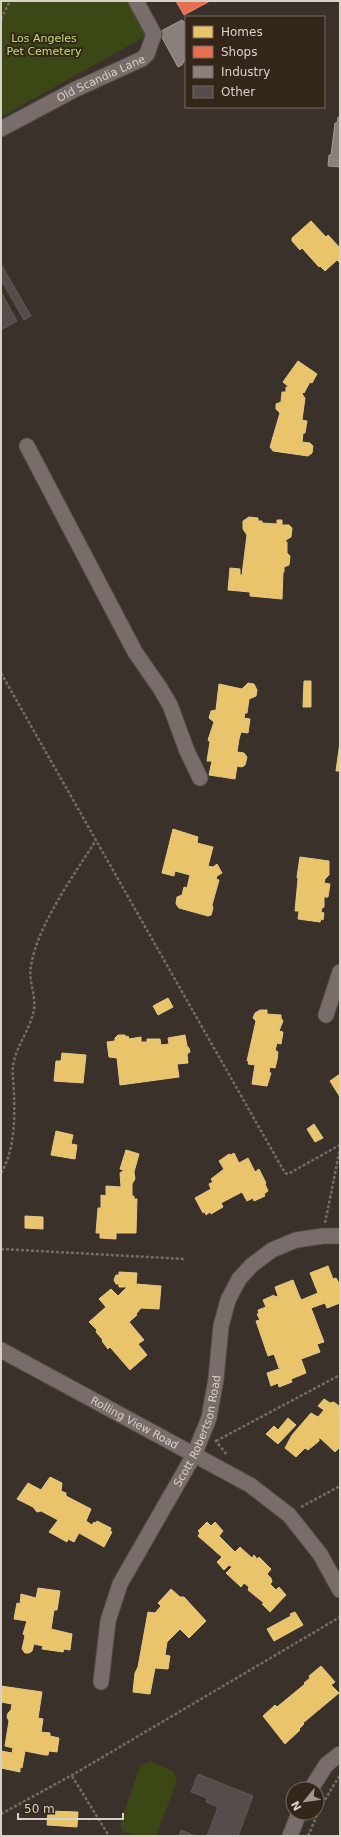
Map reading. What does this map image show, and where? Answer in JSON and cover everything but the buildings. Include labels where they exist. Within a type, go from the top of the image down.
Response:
[{"type":"street","name":"Old Scandia Lane","points":[[1,129],[74,90],[142,58],[147,54],[154,34],[136,1]]},
{"type":"street","points":[[27,446],[135,652],[170,704],[187,751],[200,778]]},
{"type":"street","points":[[326,1015],[340,972]]},
{"type":"street","name":"Scott Robertson Road","points":[[101,1682],[108,1621],[120,1584],[194,1455],[209,1418],[216,1379],[221,1326],[226,1306],[239,1278],[252,1265],[272,1250],[296,1240],[323,1236],[340,1236]]},
{"type":"street","name":"Rolling View Road","points":[[1,1350],[295,1508],[340,1590]]},
{"type":"street","points":[[316,1781],[326,1765],[340,1754]]},
{"type":"street","points":[[290,1836],[296,1821]]},
{"type":"path","points":[[1,18],[10,1]]},
{"type":"path","points":[[1,673],[285,1172],[288,1174],[340,1145]]},
{"type":"path","points":[[1,1173],[10,1151],[14,1118],[13,1066],[17,1047],[34,1008],[30,968],[34,948],[62,894],[96,840]]},
{"type":"path","points":[[323,1236],[340,1149]]},
{"type":"path","points":[[1,1249],[185,1259]]},
{"type":"path","points":[[215,1441],[340,1375]]},
{"type":"path","points":[[215,1441],[217,1435]]},
{"type":"path","points":[[215,1441],[232,1459]]},
{"type":"path","points":[[295,1508],[340,1486]]},
{"type":"path","points":[[1,1814],[72,1776],[340,1616]]},
{"type":"path","points":[[308,1836],[321,1806],[340,1775]]},
{"type":"path","points":[[72,1776],[109,1836]]},
{"type":"green space","name":"Los Angeles Pet Cemetery","points":[[1,1],[129,1],[148,35],[1,117]]},
{"type":"green space","points":[[150,1761],[174,1772],[177,1781],[156,1836],[137,1836],[122,1831],[120,1824],[140,1766]]}]
